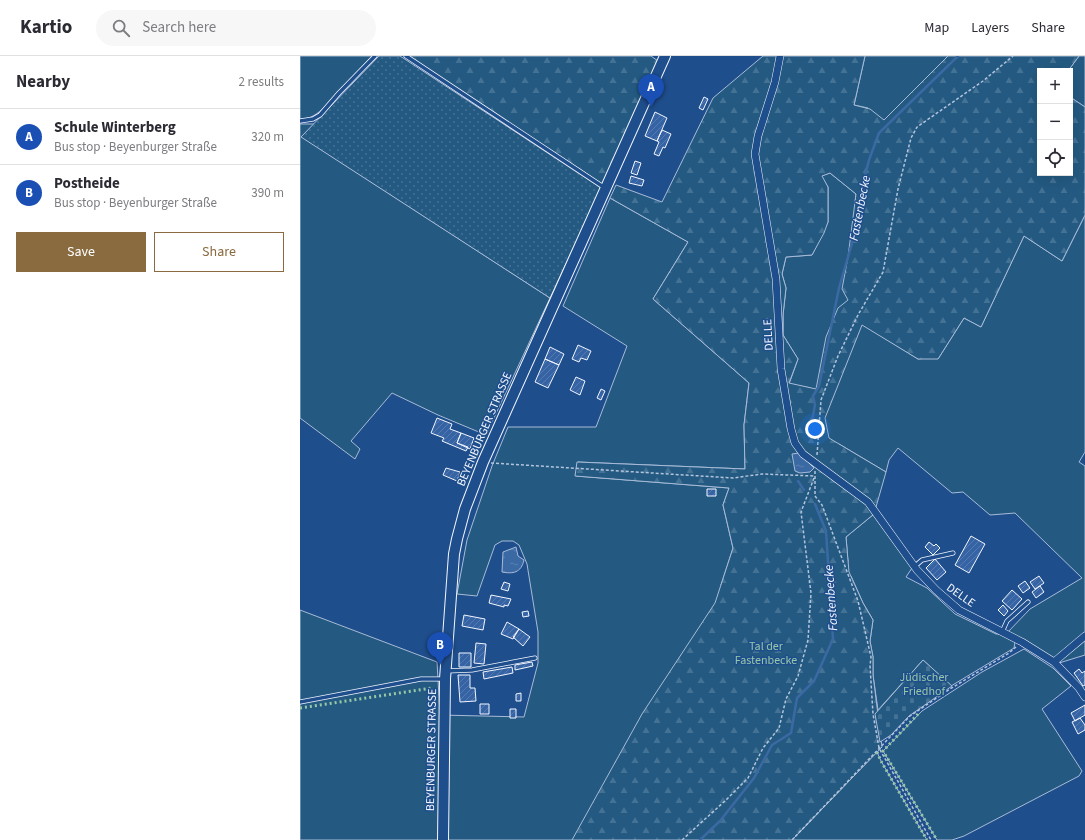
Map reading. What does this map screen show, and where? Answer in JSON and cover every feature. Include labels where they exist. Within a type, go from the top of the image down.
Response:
[{"type":"main road","name":"BEYENBURGER STRASSE","points":[[443,840],[445,675],[453,572],[457,539],[465,509],[483,462],[665,56]]},
{"type":"street","name":"DELLE","points":[[780,56],[775,82],[758,136],[755,154],[776,279],[781,370],[790,429],[795,443],[803,454],[816,465],[868,502],[914,567],[936,590],[960,610],[1022,642],[1054,662],[1079,688],[1085,697]]},
{"type":"street","points":[[1054,662],[1085,636]]},
{"type":"lane","points":[[300,121],[313,119],[320,115],[375,56]]},
{"type":"lane","points":[[406,56],[606,188]]},
{"type":"lane","points":[[914,567],[922,560],[953,553]]},
{"type":"lane","points":[[1002,632],[1007,621],[1028,602]]},
{"type":"lane","points":[[300,702],[536,658]]},
{"type":"path","points":[[930,840],[879,748],[874,714],[870,666],[871,658],[858,601],[822,504],[815,496],[815,476],[821,400],[838,356],[858,315],[883,272],[898,189],[910,138],[917,127],[983,82],[1013,56]]},
{"type":"path","points":[[483,462],[733,478],[762,474],[815,476]]},
{"type":"path","points":[[682,840],[748,778],[764,748],[778,728],[786,699],[798,676],[808,640],[812,592],[800,512],[815,476]]},
{"type":"path","points":[[792,840],[910,716],[1008,653],[1022,642]]},
{"type":"green space","points":[[300,56],[372,56],[320,112],[314,116],[300,119]]},
{"type":"green space","points":[[379,56],[400,56],[601,188],[550,298],[301,137]]},
{"type":"green space","points":[[408,56],[651,56],[658,61],[604,185]]},
{"type":"green space","name":"Tal der Fastenbecke","points":[[763,56],[865,56],[854,105],[870,109],[884,120],[948,56],[1079,56],[1070,68],[1037,68],[1037,176],[1073,176],[1073,99],[1085,107],[1085,215],[1062,261],[1024,236],[981,327],[964,318],[938,359],[918,359],[862,325],[825,418],[829,438],[886,472],[874,514],[846,537],[849,572],[863,603],[873,620],[870,641],[882,747],[792,840],[572,840],[642,714],[715,603],[733,548],[723,505],[729,488],[575,476],[577,462],[745,469],[744,425],[749,383],[653,299],[688,242],[610,198],[616,185],[662,202],[713,98]],"holes":[[[830,173],[856,194],[848,257],[842,289],[848,300],[838,308],[826,337],[816,389],[789,383],[798,359],[783,335],[783,315],[786,288],[782,274],[786,257],[812,255],[824,233],[828,222],[828,187],[822,176]]]},
{"type":"green space","name":"Tal der Fastenbecke","points":[[865,56],[1019,56],[881,336],[918,359],[935,357],[938,359],[964,318],[981,327],[1024,236],[1062,261],[1085,215],[1085,452],[1079,462],[1085,466],[1085,655],[1059,663],[1006,634],[1030,609],[1082,578],[1015,513],[990,515],[963,492],[952,493],[898,448],[889,460],[886,472],[839,444],[830,468],[848,562],[846,537],[874,514],[912,568],[906,577],[927,588],[955,614],[1015,642],[1014,648],[951,686],[923,660],[878,710],[870,641],[873,620],[863,603],[851,576],[573,840],[300,840],[300,610],[437,662],[440,715],[524,717],[538,663],[538,632],[527,564],[519,545],[513,541],[502,541],[495,545],[477,596],[457,594],[467,540],[492,466],[508,427],[596,427],[627,346],[563,306],[610,198],[688,242],[653,299],[749,383],[744,425],[745,469],[578,462],[576,476],[729,488],[723,505],[733,548],[721,585],[811,388],[789,384],[798,359],[783,335],[783,315],[786,288],[782,274],[786,257],[812,255],[828,222],[828,187],[821,176],[830,173],[856,194],[855,203],[868,108],[854,105]]},
{"type":"green space","points":[[1079,56],[1085,56],[1085,107],[1073,99],[1073,68],[1070,68]]},
{"type":"green space","points":[[300,124],[314,124],[302,137],[550,298],[486,435],[438,415],[392,393],[351,441],[360,449],[355,459],[300,418]]},
{"type":"green space","points":[[1024,649],[1053,668],[1071,686],[1042,709],[1082,771],[1079,776],[964,836],[952,840],[937,840],[883,751],[922,711],[982,672]]},
{"type":"green space","name":"Jüdischer Friedhof","points":[[923,660],[952,686],[909,716],[891,735],[880,742],[875,714]]},
{"type":"green space","points":[[877,752],[927,840],[792,840]]},
{"type":"water","points":[[799,453],[814,468],[810,472],[800,473],[795,471],[792,454]]},
{"type":"water","points":[[516,547],[518,556],[524,560],[521,568],[513,573],[502,572],[503,552]]},
{"type":"building","points":[[704,97],[708,99],[703,110],[699,108]]},
{"type":"building","points":[[655,112],[667,118],[657,141],[645,136]]},
{"type":"building","points":[[662,130],[671,134],[665,148],[663,147],[659,156],[654,154],[659,142],[657,141]]},
{"type":"building","points":[[635,161],[641,163],[637,175],[631,173]]},
{"type":"building","points":[[631,176],[644,180],[642,186],[629,183]]},
{"type":"building","points":[[578,345],[591,351],[587,360],[581,358],[579,362],[572,359]]},
{"type":"building","points":[[550,347],[564,354],[559,365],[545,359]]},
{"type":"building","points":[[545,359],[559,365],[548,388],[535,382]]},
{"type":"building","points":[[576,377],[585,381],[580,395],[570,390]]},
{"type":"building","points":[[601,389],[605,391],[601,400],[597,398]]},
{"type":"building","points":[[437,418],[452,424],[450,429],[461,433],[457,443],[468,447],[466,451],[442,441],[444,438],[431,433]]},
{"type":"building","points":[[461,433],[474,438],[470,449],[457,443]]},
{"type":"building","points":[[446,468],[460,472],[457,481],[443,475]]},
{"type":"building","points":[[707,489],[716,489],[716,496],[707,496]]},
{"type":"building","points":[[971,536],[985,544],[969,573],[955,565]]},
{"type":"building","points":[[929,542],[934,546],[936,544],[940,548],[933,555],[925,547]]},
{"type":"building","points":[[935,559],[946,572],[937,580],[926,568]]},
{"type":"building","points":[[1039,576],[1044,583],[1035,589],[1030,582]]},
{"type":"building","points":[[1025,581],[1030,588],[1023,593],[1018,586]]},
{"type":"building","points":[[504,582],[510,584],[508,591],[501,589]]},
{"type":"building","points":[[1040,586],[1044,592],[1036,598],[1032,592]]},
{"type":"building","points":[[1012,590],[1022,599],[1012,610],[1002,601]]},
{"type":"building","points":[[491,595],[511,599],[508,606],[504,605],[504,607],[489,603]]},
{"type":"building","points":[[1003,605],[1008,611],[1004,616],[998,610]]},
{"type":"building","points":[[528,611],[529,616],[523,617],[522,612]]},
{"type":"building","points":[[464,615],[485,619],[483,630],[462,626]]},
{"type":"building","points":[[507,622],[519,629],[513,639],[501,634]]},
{"type":"building","points":[[519,629],[530,637],[523,646],[513,637]]},
{"type":"building","points":[[476,643],[486,644],[484,664],[474,663]]},
{"type":"building","points":[[459,653],[471,653],[471,667],[459,667]]},
{"type":"building","points":[[532,662],[533,666],[515,670],[515,665]]},
{"type":"building","points":[[512,667],[513,673],[484,679],[483,672]]},
{"type":"building","points":[[1079,669],[1082,673],[1085,671],[1085,685],[1083,686],[1074,673]]},
{"type":"building","points":[[458,675],[470,675],[470,688],[475,688],[476,701],[460,702]]},
{"type":"building","points":[[521,693],[521,701],[516,701],[516,694]]},
{"type":"building","points":[[480,704],[489,704],[489,714],[480,714]]},
{"type":"building","points":[[1085,705],[1085,715],[1075,721],[1071,713]]},
{"type":"building","points":[[510,709],[516,709],[516,718],[510,718]]},
{"type":"building","points":[[1080,718],[1085,725],[1085,730],[1078,734],[1072,722]]},
{"type":"waterway","name":"Fastenbecke","points":[[809,437],[815,405],[813,396],[819,386],[839,288],[857,226],[860,195],[869,160],[879,133],[958,56]]},
{"type":"waterway","name":"Fastenbecke","points":[[798,481],[804,490]]},
{"type":"waterway","name":"Fastenbecke","points":[[700,840],[720,821],[754,778],[772,745],[791,733],[797,698],[814,681],[833,639],[826,531],[815,504]]},
{"type":"hedge","points":[[300,708],[432,688]]},
{"type":"hedge","points":[[918,714],[883,751],[937,840]]},
{"type":"hedge","points":[[877,752],[927,840]]},
{"type":"place","name":"Schule Winterberg","points":[[651,107]]},
{"type":"place","name":"Postheide","points":[[440,665]]}]
